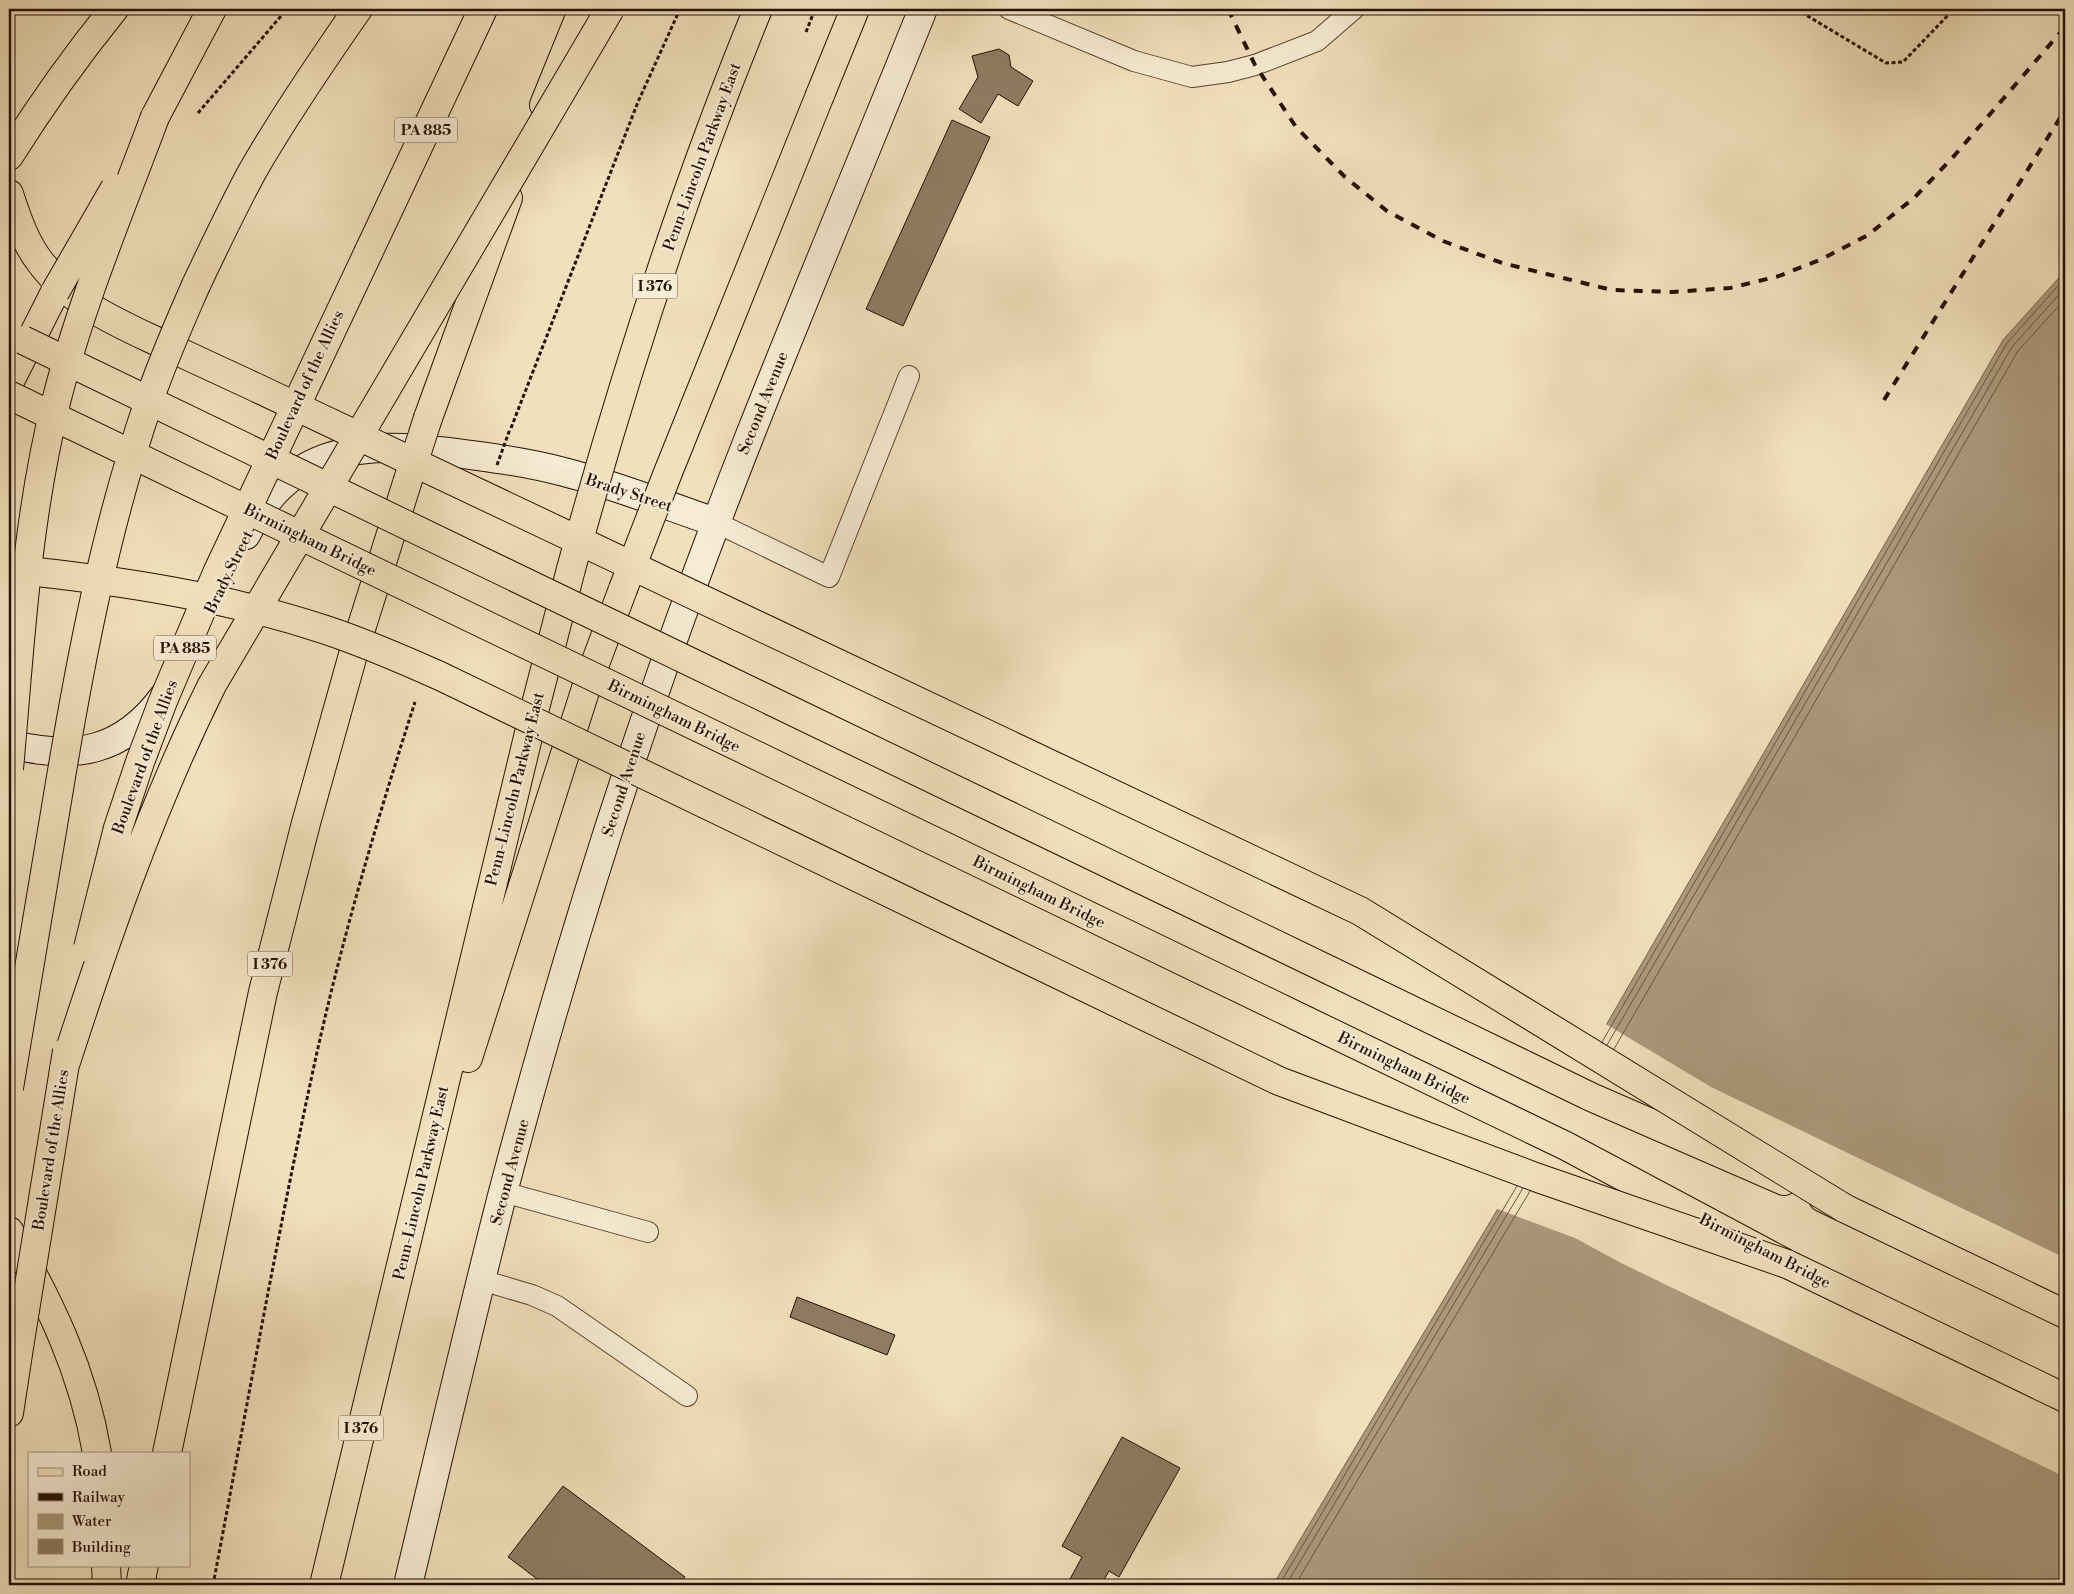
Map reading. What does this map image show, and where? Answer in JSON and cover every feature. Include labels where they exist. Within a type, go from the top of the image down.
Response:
[{"type":"main road","points":[[9,156],[41,105],[80,51],[114,9]]},
{"type":"main road","points":[[9,383],[55,292],[155,117],[212,9]]},
{"type":"main road","points":[[9,1088],[76,690],[92,608],[128,466],[148,404],[170,344],[222,229],[253,171],[310,79],[358,9]]},
{"type":"main road","name":"Boulevard of the Allies","points":[[9,1413],[64,1068],[82,974],[118,828],[137,771],[163,701],[217,573],[483,9]]},
{"type":"main road","name":"I 376","points":[[167,1452],[263,992],[306,822],[354,651],[428,418],[485,258],[583,9]]},
{"type":"main road","points":[[64,1068],[99,959],[133,870],[172,771],[212,685],[239,635],[610,9]]},
{"type":"main road","name":"Penn-Lincoln Parkway East","points":[[324,1585],[535,708],[609,429],[654,288],[699,160],[758,9]]},
{"type":"main road","points":[[400,1272],[587,685],[667,475],[855,9]]},
{"type":"main road","name":"Second Avenue","points":[[408,1585],[504,1192],[559,992],[608,834],[659,678],[715,522],[923,9]]},
{"type":"main road","points":[[9,769],[33,524],[45,451],[68,355],[155,117]]},
{"type":"main road","points":[[9,194],[27,241],[40,263],[80,301],[104,316],[1360,911],[1844,1208]]},
{"type":"main road","points":[[9,334],[1590,1097],[1844,1208],[2065,1314]]},
{"type":"main road","name":"Birmingham Bridge","points":[[9,395],[1566,1146],[1787,1264],[2065,1398]]},
{"type":"main road","name":"Brady Street","points":[[9,744],[40,751],[68,752],[92,749],[116,740],[137,726],[155,709],[187,661],[250,527],[264,504],[302,469],[328,457],[356,450],[387,447],[428,450],[529,464],[612,486],[715,522]]},
{"type":"main road","points":[[9,569],[124,583],[214,599],[327,630],[379,649],[440,676],[1278,1081],[1538,1178],[1787,1264]]},
{"type":"main road","points":[[9,1231],[42,1289],[64,1337],[76,1368],[97,1452]]},
{"type":"main road","points":[[106,1566],[107,1585]]},
{"type":"main road","points":[[140,1585],[144,1566]]},
{"type":"lane","points":[[1009,9],[1134,61],[1192,76],[1228,72],[1254,65],[1317,41],[1354,9]]},
{"type":"lane","points":[[715,522],[829,578],[909,376]]},
{"type":"lane","points":[[504,1192],[648,1232]]},
{"type":"lane","points":[[481,1280],[532,1294],[557,1306],[687,1396]]},
{"type":"path","points":[[495,472],[510,429],[638,102],[680,9]]},
{"type":"path","points":[[1796,9],[1886,63],[1903,62],[1954,9]]},
{"type":"path","points":[[213,1585],[311,1079],[344,946],[383,803],[418,692]]},
{"type":"water","points":[[2065,271],[2065,1585],[1273,1585],[1554,1115],[2003,340]]},
{"type":"pier","points":[[1604,1023],[1711,1087],[2065,1258],[2065,1477],[1621,1263],[1575,1238],[1495,1208]]},
{"type":"building","points":[[999,49],[1009,55],[1011,67],[1033,81],[1018,106],[998,94],[981,123],[959,109],[978,77],[972,56]]},
{"type":"building","points":[[952,120],[990,137],[903,326],[866,309]]},
{"type":"building","points":[[797,1297],[895,1335],[887,1355],[790,1317]]},
{"type":"building","points":[[1122,1437],[1180,1468],[1119,1577],[1109,1571],[1101,1585],[1083,1585],[1070,1579],[1082,1557],[1062,1546]]},
{"type":"building","points":[[563,1486],[685,1577],[679,1585],[545,1585],[508,1557]]},
{"type":"railway","points":[[1228,9],[1255,65],[1296,127],[1345,177],[1387,211],[1443,241],[1502,263],[1612,290],[1673,292],[1730,288],[1779,276],[1822,259],[1868,235],[1915,197],[1954,156],[2065,27]]},
{"type":"railway","points":[[1884,400],[2065,110]]}]
